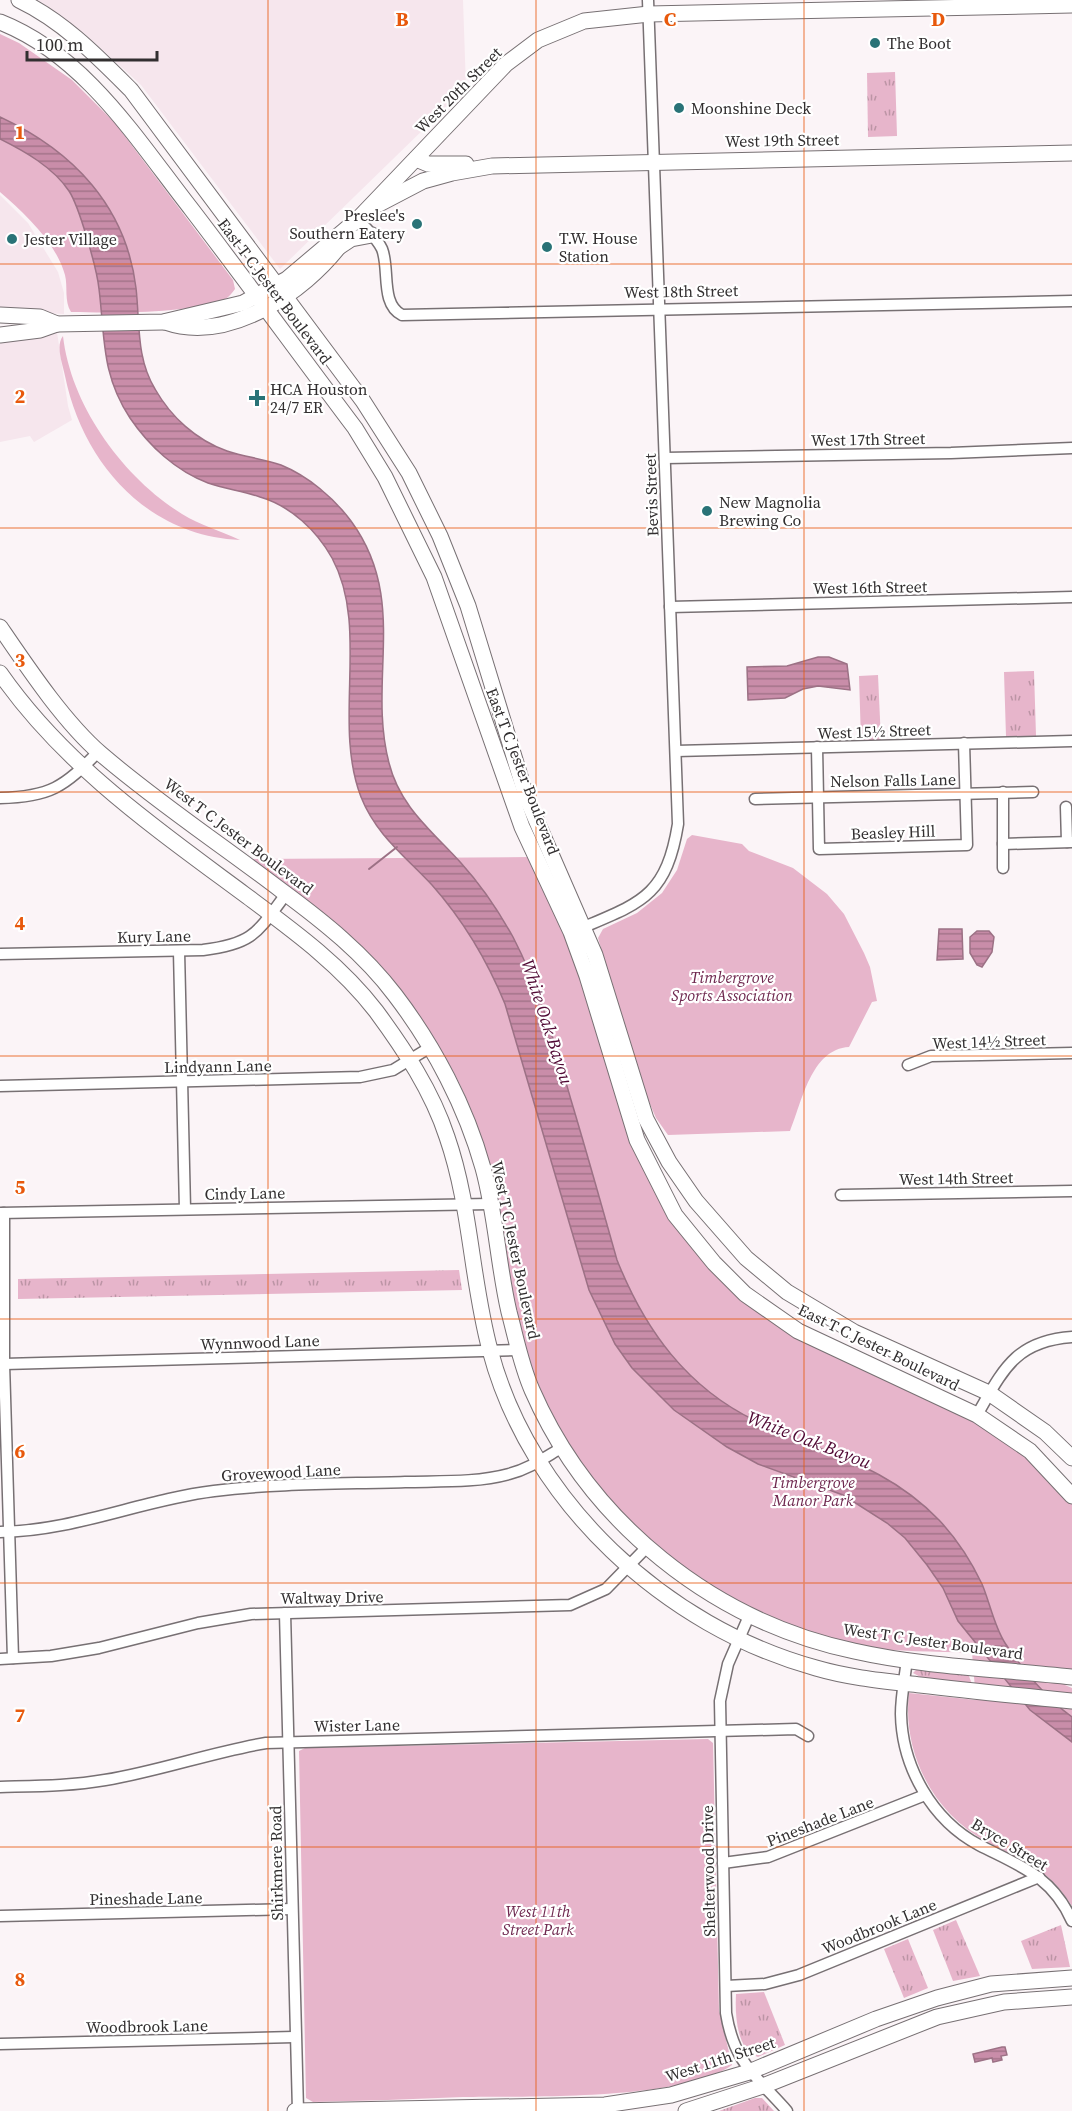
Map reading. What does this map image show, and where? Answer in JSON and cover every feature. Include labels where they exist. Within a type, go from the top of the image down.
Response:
[{"type":"main road","name":"East T C Jester Boulevard","points":[[19,0],[55,22],[93,53],[130,90],[363,401],[409,472],[440,536],[468,606],[509,769]]},
{"type":"main road","name":"West 20th Street","points":[[280,291],[363,214],[506,64],[538,40],[584,21],[649,7],[1072,5]]},
{"type":"main road","name":"East T C Jester Boulevard","points":[[0,22],[20,30],[77,70],[128,124],[355,428],[385,477],[420,546],[509,769],[527,799],[578,930],[646,1119],[669,1162],[696,1201],[734,1245],[766,1276],[829,1320],[989,1394],[1045,1431],[1072,1458]]},
{"type":"main road","points":[[77,70],[93,53]]},
{"type":"main road","name":"West 19th Street","points":[[416,159],[428,164],[492,166],[1072,153]]},
{"type":"main road","name":"West 19th Street","points":[[363,214],[423,181],[492,166]]},
{"type":"main road","points":[[174,188],[193,173]]},
{"type":"main road","name":"West 20th Street","points":[[57,324],[160,322],[261,302],[314,274],[339,247],[363,214]]},
{"type":"main road","points":[[339,247],[351,239],[372,235]]},
{"type":"main road","points":[[0,315],[40,317],[57,324]]},
{"type":"main road","points":[[0,335],[40,330],[57,324]]},
{"type":"main road","points":[[385,477],[409,472]]},
{"type":"main road","points":[[447,613],[468,606]]},
{"type":"main road","name":"West T C Jester Boulevard","points":[[0,627],[30,671],[98,752],[339,934],[375,970],[398,998],[456,1096],[483,1167],[518,1350],[532,1389],[561,1448],[613,1515],[647,1547],[705,1591],[749,1616],[829,1645],[907,1659],[1071,1677]]},
{"type":"main road","points":[[0,674],[47,733],[82,768],[125,806],[329,960],[374,1009],[410,1060],[447,1135],[464,1204],[479,1300],[490,1351],[518,1424],[570,1505],[630,1566],[674,1601],[739,1639],[815,1668],[904,1683],[1072,1701]]},
{"type":"main road","name":"East T C Jester Boulevard","points":[[578,930],[637,1140],[675,1215],[714,1263],[746,1294],[798,1331],[977,1415],[1030,1451],[1072,1495]]},
{"type":"main road","points":[[714,1263],[734,1245]]},
{"type":"main road","name":"West 11th Street","points":[[297,2111],[605,2108],[670,2095],[749,2072],[911,2006],[991,1984],[1072,1978]]},
{"type":"main road","points":[[686,2111],[764,2086],[920,2024],[967,2009],[1004,2002],[1072,1998]]},
{"type":"main road","points":[[911,2006],[920,2024]]},
{"type":"street","name":"Bevis Street","points":[[578,930],[644,898],[664,875],[674,850],[678,824],[649,7]]},
{"type":"street","name":"West 18th Street","points":[[363,214],[384,257],[391,304],[402,315],[1072,301]]},
{"type":"street","name":"West 17th Street","points":[[664,458],[971,453],[1072,448]]},
{"type":"street","name":"West 16th Street","points":[[669,607],[1072,597]]},
{"type":"street","name":"West 15½ Street","points":[[676,751],[1072,741]]},
{"type":"street","points":[[964,743],[966,793]]},
{"type":"street","points":[[817,747],[818,797]]},
{"type":"street","points":[[0,798],[46,794],[75,776],[98,752]]},
{"type":"street","points":[[1003,792],[1003,868]]},
{"type":"street","name":"Nelson Falls Lane","points":[[755,799],[1033,792]]},
{"type":"street","name":"Beasley Hill","points":[[818,797],[819,849],[967,845],[966,793]]},
{"type":"street","points":[[1003,844],[1069,842],[1066,807]]},
{"type":"street","name":"Kury Lane","points":[[0,954],[179,951],[234,946],[253,935],[286,894]]},
{"type":"street","points":[[179,951],[184,1209]]},
{"type":"street","name":"Lindyann Lane","points":[[0,1086],[360,1077],[393,1070],[429,1048]]},
{"type":"street","name":"West 14½ Street","points":[[908,1065],[931,1056],[1072,1053]]},
{"type":"street","name":"West 14th Street","points":[[841,1195],[1072,1191]]},
{"type":"street","name":"Cindy Lane","points":[[2,1213],[490,1204]]},
{"type":"street","points":[[2,1213],[4,1532],[13,1658]]},
{"type":"street","points":[[977,1415],[1008,1362],[1018,1353],[1047,1340],[1072,1337]]},
{"type":"street","name":"Wynnwood Lane","points":[[4,1364],[518,1350]]},
{"type":"street","name":"Grovewood Lane","points":[[4,1532],[60,1527],[211,1491],[265,1486],[462,1481],[508,1474],[540,1461],[561,1448]]},
{"type":"street","name":"Waltway Drive","points":[[0,1659],[51,1656],[99,1648],[198,1623],[251,1614],[570,1605],[606,1589],[647,1547]]},
{"type":"street","name":"Shirkmere Road","points":[[285,1614],[297,2111]]},
{"type":"street","name":"Shelterwood Drive","points":[[749,1616],[723,1681],[720,1731],[729,2030],[739,2058],[749,2072],[787,2111]]},
{"type":"street","name":"Bryce Street","points":[[907,1659],[901,1711],[905,1748],[926,1796],[961,1833],[1019,1863],[1039,1877],[1060,1898],[1072,1921]]},
{"type":"street","name":"Wister Lane","points":[[0,1787],[104,1780],[162,1768],[219,1751],[289,1742],[796,1729],[808,1736]]},
{"type":"street","name":"Pineshade Lane","points":[[723,1863],[768,1857],[926,1796]]},
{"type":"street","name":"Woodbrook Lane","points":[[726,1986],[765,1984],[792,1978],[1039,1877]]},
{"type":"street","name":"Pineshade Lane","points":[[0,1916],[292,1909]]},
{"type":"street","name":"Woodbrook Lane","points":[[0,2044],[294,2037]]},
{"type":"shaded area","points":[[38,0],[463,0],[466,88],[280,269],[141,85],[84,33]]},
{"type":"shaded area","points":[[0,195],[28,223],[58,272],[64,293],[64,314],[0,311]]},
{"type":"shaded area","points":[[57,332],[72,420],[34,442],[30,436],[0,442],[0,339]]},
{"type":"green space","points":[[0,34],[19,43],[72,80],[115,123],[233,280],[235,289],[228,297],[192,308],[128,312],[71,312],[65,275],[54,251],[29,219],[0,192]]},
{"type":"green space","points":[[895,72],[897,136],[868,137],[867,73]]},
{"type":"green space","points":[[63,336],[68,362],[77,388],[103,437],[121,460],[160,499],[182,514],[240,540],[207,535],[176,525],[149,510],[125,490],[104,466],[87,438],[74,408],[60,356]]},
{"type":"green space","points":[[1034,671],[1036,736],[1006,737],[1004,672]]},
{"type":"green space","points":[[878,675],[881,741],[861,741],[859,676]]},
{"type":"green space","name":"Timbergrove Sports Association","points":[[692,835],[742,844],[749,851],[793,868],[827,894],[844,914],[870,967],[877,1001],[872,1002],[849,1047],[836,1050],[825,1057],[817,1067],[804,1092],[790,1131],[668,1135],[656,1118],[641,1083],[598,938],[603,929],[637,913],[662,893],[677,870],[687,839]]},
{"type":"green space","name":"Timbergrove Manor Park","points":[[530,857],[564,929],[637,1151],[739,1294],[958,1410],[1012,1443],[1072,1504],[1072,1669],[1065,1685],[1072,1688],[1072,1906],[1054,1882],[1044,1874],[968,1830],[951,1815],[925,1779],[916,1759],[908,1715],[909,1693],[976,1700],[972,1653],[888,1650],[839,1643],[741,1605],[691,1574],[656,1546],[624,1515],[596,1482],[571,1446],[549,1408],[531,1367],[513,1306],[498,1201],[488,1159],[460,1085],[420,1019],[370,960],[312,907],[252,859]]},
{"type":"green space","points":[[459,1270],[462,1290],[18,1299],[18,1279]]},
{"type":"green space","points":[[918,1668],[967,1671],[972,1684],[924,1679],[913,1673]]},
{"type":"green space","name":"West 11th Street Park","points":[[708,1739],[713,1743],[719,2010],[732,2065],[708,2077],[641,2091],[563,2096],[313,2102],[306,2098],[299,1751],[305,1748]]},
{"type":"green space","points":[[956,1920],[980,1976],[953,1981],[933,1930]]},
{"type":"green space","points":[[1061,1925],[1070,1967],[1032,1969],[1021,1941]]},
{"type":"green space","points":[[908,1939],[928,1988],[904,1998],[884,1949]]},
{"type":"green space","points":[[764,1992],[785,2045],[758,2057],[745,2047],[741,2039],[737,2021],[736,1994]]},
{"type":"green space","points":[[755,2098],[762,2098],[774,2111],[719,2111]]},
{"type":"water","name":"White Oak Bayou","points":[[0,117],[51,147],[72,164],[92,184],[108,207],[121,231],[130,259],[136,288],[140,340],[145,365],[155,389],[169,409],[185,426],[205,441],[234,453],[281,465],[311,481],[344,512],[368,551],[378,580],[383,610],[383,732],[394,779],[418,818],[461,863],[482,889],[523,957],[553,1038],[617,1260],[628,1286],[655,1333],[689,1374],[731,1407],[756,1421],[875,1472],[897,1485],[939,1520],[957,1542],[978,1575],[1005,1643],[1053,1702],[1072,1717],[1072,1742],[1030,1710],[958,1621],[943,1588],[905,1538],[887,1523],[843,1495],[758,1464],[727,1447],[674,1410],[632,1368],[615,1344],[589,1290],[505,1004],[498,988],[482,956],[454,912],[432,885],[383,834],[367,811],[361,797],[353,768],[350,738],[348,614],[343,585],[332,558],[311,529],[292,513],[271,501],[214,485],[185,472],[155,448],[137,428],[121,402],[109,371],[98,280],[78,210],[69,191],[55,174],[28,154],[0,139]]},
{"type":"water","points":[[818,657],[829,657],[847,664],[850,690],[818,686],[803,689],[785,698],[748,700],[747,667],[787,666]]},
{"type":"water","points":[[939,929],[962,929],[963,959],[937,960]]},
{"type":"water","points":[[977,931],[989,931],[994,937],[992,952],[982,967],[977,965],[970,953],[970,937]]},
{"type":"water","points":[[1005,2047],[1007,2055],[1001,2056],[1002,2060],[993,2062],[992,2058],[975,2062],[973,2054]]},
{"type":"waterway","points":[[369,869],[397,847]]},
{"type":"place","name":"The Boot","points":[[875,43]]},
{"type":"place","name":"Moonshine Deck","points":[[679,108]]},
{"type":"place","name":"Preslee's Southern Eatery","points":[[417,224]]},
{"type":"place","name":"Jester Village","points":[[12,239]]},
{"type":"place","name":"T.W. House Station","points":[[547,247]]},
{"type":"place","name":"HCA Houston 24/7 ER","points":[[257,398]]},
{"type":"place","name":"New Magnolia Brewing Co","points":[[707,511]]}]
